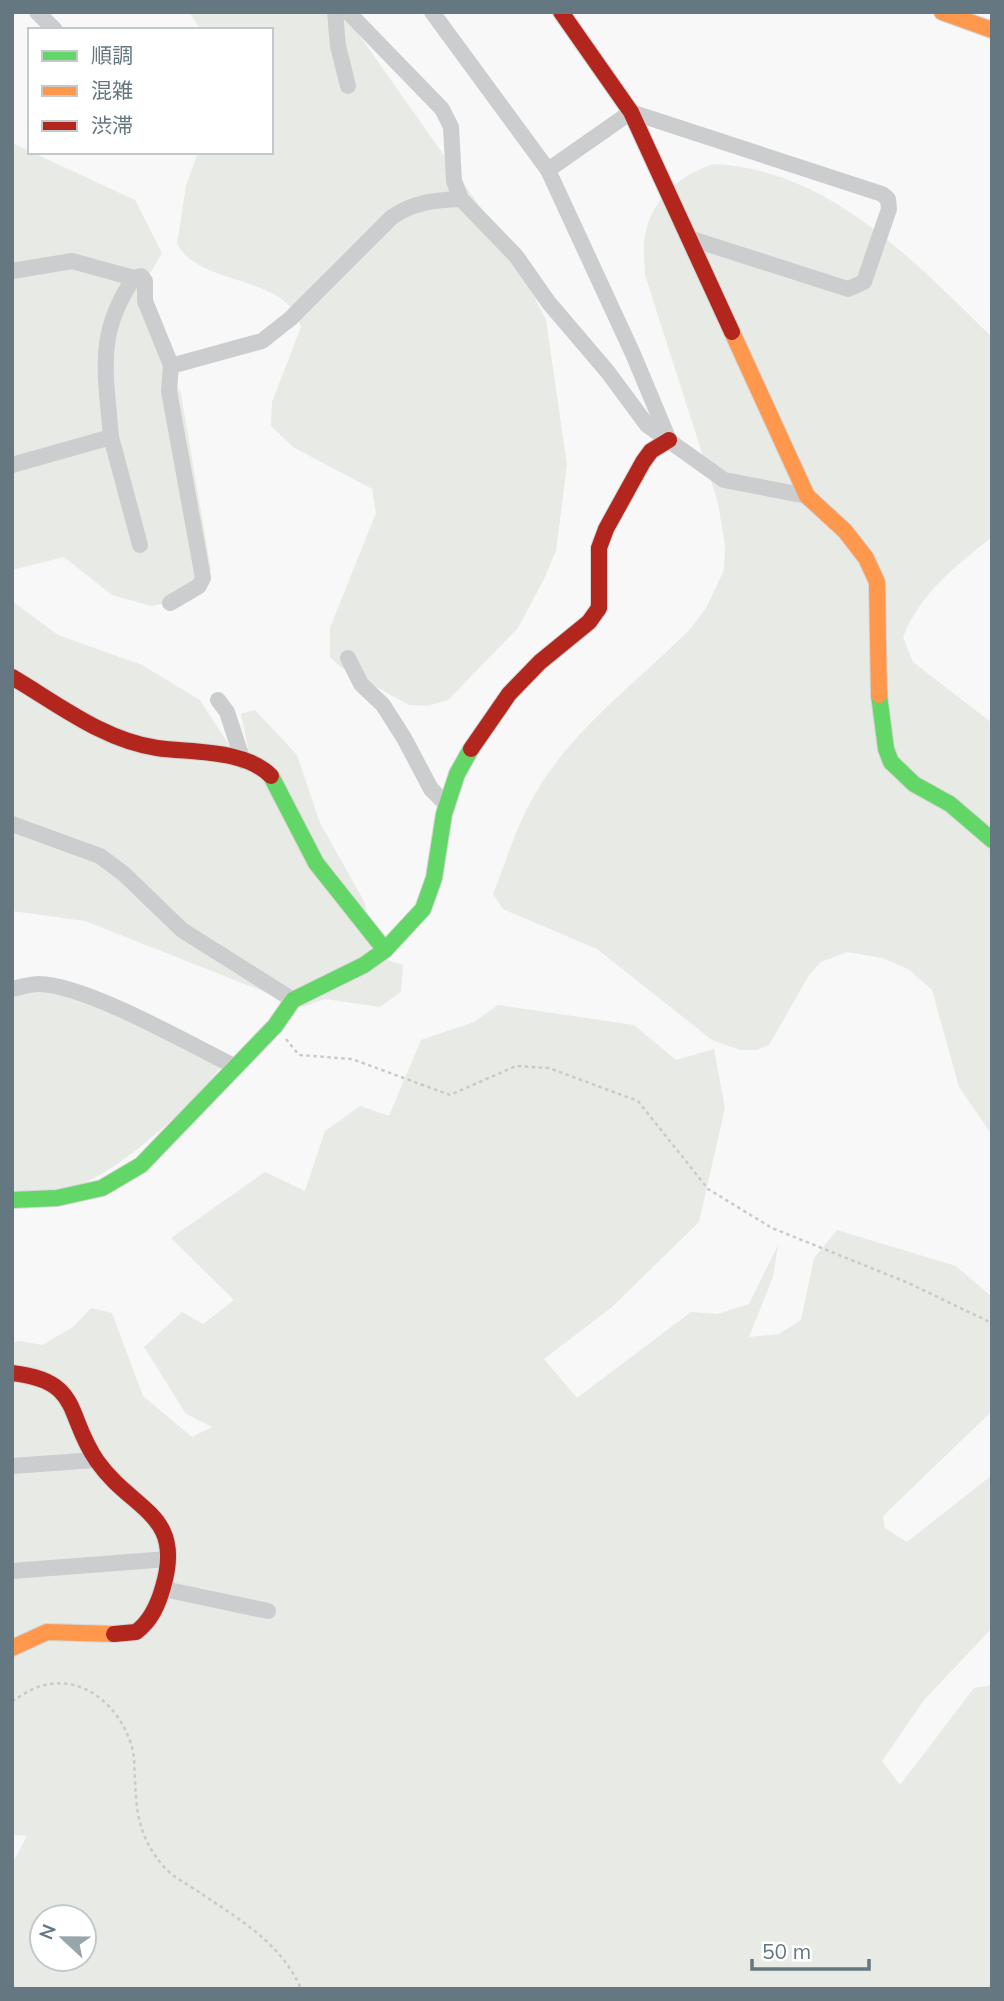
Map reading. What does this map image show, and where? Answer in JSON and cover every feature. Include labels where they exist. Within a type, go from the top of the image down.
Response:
[{"type":"main road","points":[[561,12],[631,112],[692,239],[807,496],[845,531],[866,558],[877,582],[877,691],[886,749],[891,762],[914,784],[950,804],[992,839]]},
{"type":"main road","points":[[942,12],[992,30]]},
{"type":"main road","points":[[12,1200],[57,1198],[102,1188],[141,1165],[275,1026],[293,1000],[364,965],[385,950],[423,909],[434,878],[446,805],[457,774],[482,729],[540,662],[589,622],[599,608],[599,548],[606,528],[643,462],[651,451],[668,440]]},
{"type":"main road","points":[[12,677],[111,734],[142,746],[243,761],[268,771],[283,793],[305,847],[358,920],[385,950]]},
{"type":"main road","points":[[12,1373],[47,1377],[59,1385],[95,1460],[161,1523],[168,1539],[164,1589],[154,1614],[140,1631],[130,1635],[47,1632],[12,1648]]},
{"type":"street","points":[[37,12],[53,28]]},
{"type":"street","points":[[335,12],[338,46],[348,86]]},
{"type":"street","points":[[348,12],[442,109],[451,127],[454,181],[461,199],[516,256],[549,303],[607,371],[647,425],[724,480],[807,496]]},
{"type":"street","points":[[432,12],[548,170],[628,342],[668,440]]},
{"type":"street","points":[[548,170],[631,112],[882,194],[888,199],[890,209],[864,282],[857,288],[848,289],[692,239]]},
{"type":"street","points":[[171,365],[262,341],[290,319],[392,217],[405,208],[432,200],[461,199]]},
{"type":"street","points":[[12,271],[72,261],[134,278]]},
{"type":"street","points":[[140,545],[111,437],[105,364],[107,332],[119,299],[134,278],[141,275],[145,281],[145,301],[171,365],[169,391],[203,578],[199,586],[170,603]]},
{"type":"street","points":[[12,465],[111,437]]},
{"type":"street","points":[[348,658],[361,684],[383,705],[431,789],[446,805]]},
{"type":"street","points":[[218,700],[227,712],[243,761]]},
{"type":"street","points":[[12,824],[100,856],[124,874],[181,930],[293,1000]]},
{"type":"street","points":[[12,989],[38,984],[72,991],[236,1067]]},
{"type":"street","points":[[12,1466],[95,1460]]},
{"type":"street","points":[[12,1571],[168,1559]]},
{"type":"street","points":[[164,1589],[268,1611]]},
{"type":"path","points":[[275,1026],[299,1055],[352,1059],[450,1095],[516,1066],[549,1068],[638,1101],[708,1189],[772,1228],[906,1282],[992,1323]]},
{"type":"path","points":[[12,1700],[41,1686],[63,1683],[82,1686],[104,1700],[124,1726],[133,1749],[136,1815],[144,1840],[166,1869],[266,1938],[296,1977],[301,1989]]},
{"type":"shaded area","points":[[189,12],[343,12],[512,252],[546,320],[567,465],[556,551],[518,628],[448,700],[427,706],[409,705],[342,668],[330,657],[330,628],[376,513],[372,489],[293,447],[271,426],[272,402],[301,327],[292,309],[279,297],[262,288],[205,268],[189,258],[177,244],[186,186],[197,154],[273,154],[273,28],[200,28]]},
{"type":"shaded area","points":[[12,143],[28,150],[28,154],[36,154],[135,200],[162,253],[137,296],[181,394],[211,570],[184,600],[151,606],[112,595],[64,557],[12,570]]},
{"type":"shaded area","points":[[714,164],[756,170],[796,183],[833,201],[900,250],[992,337],[992,537],[929,593],[910,621],[903,637],[913,662],[992,723],[992,1135],[959,1087],[932,990],[908,969],[882,958],[847,952],[821,962],[809,975],[769,1045],[757,1050],[740,1050],[712,1040],[597,949],[503,909],[493,894],[519,827],[544,779],[582,732],[691,628],[706,608],[724,570],[725,546],[718,503],[645,275],[644,250],[648,223],[669,190],[690,174]]},
{"type":"shaded area","points":[[12,601],[58,635],[142,665],[200,700],[229,745],[248,748],[241,714],[255,710],[297,755],[320,823],[365,903],[372,955],[403,965],[401,992],[380,1007],[325,999],[303,1007],[85,921],[12,911]]},
{"type":"shaded area","points":[[12,980],[59,980],[226,1059],[181,1111],[118,1164],[81,1184],[12,1195]]},
{"type":"shaded area","points":[[498,1005],[634,1025],[676,1060],[714,1049],[725,1108],[699,1222],[612,1307],[544,1359],[577,1398],[691,1312],[717,1314],[749,1304],[778,1245],[773,1277],[749,1337],[779,1334],[801,1320],[814,1258],[837,1230],[956,1266],[992,1297],[992,1411],[883,1516],[885,1528],[907,1542],[992,1475],[992,1628],[924,1700],[882,1761],[900,1785],[974,1688],[992,1685],[992,1989],[12,1989],[12,1864],[27,1836],[12,1835],[12,1343],[20,1341],[42,1345],[73,1327],[91,1308],[112,1313],[143,1396],[192,1437],[212,1427],[186,1414],[144,1347],[182,1312],[203,1324],[234,1300],[171,1238],[265,1172],[305,1191],[325,1131],[360,1106],[389,1116],[421,1040],[474,1022]]},
{"type":"traffic: fast","points":[[879,695],[886,749],[891,762],[914,784],[950,804],[992,840]]},
{"type":"traffic: fast","points":[[12,1200],[57,1198],[102,1188],[141,1165],[275,1026],[293,1000],[364,965],[385,950],[423,909],[434,878],[444,814],[457,774],[471,749]]},
{"type":"traffic: fast","points":[[271,776],[316,863],[385,950]]},
{"type":"traffic: slow","points":[[942,12],[992,30]]},
{"type":"traffic: slow","points":[[732,332],[807,496],[845,531],[866,558],[877,582],[879,695]]},
{"type":"traffic: slow","points":[[12,1648],[47,1632],[114,1634]]},
{"type":"traffic: jam","points":[[561,12],[631,112],[732,332]]},
{"type":"traffic: jam","points":[[471,749],[509,694],[540,662],[589,622],[599,608],[599,548],[606,529],[643,462],[651,451],[669,440]]},
{"type":"traffic: jam","points":[[12,677],[82,720],[118,737],[157,748],[233,757],[260,767],[271,776]]},
{"type":"traffic: jam","points":[[12,1373],[35,1377],[62,1392],[97,1461],[111,1478],[151,1515],[161,1528],[167,1543],[168,1562],[163,1587],[150,1618],[136,1632],[114,1634]]}]
